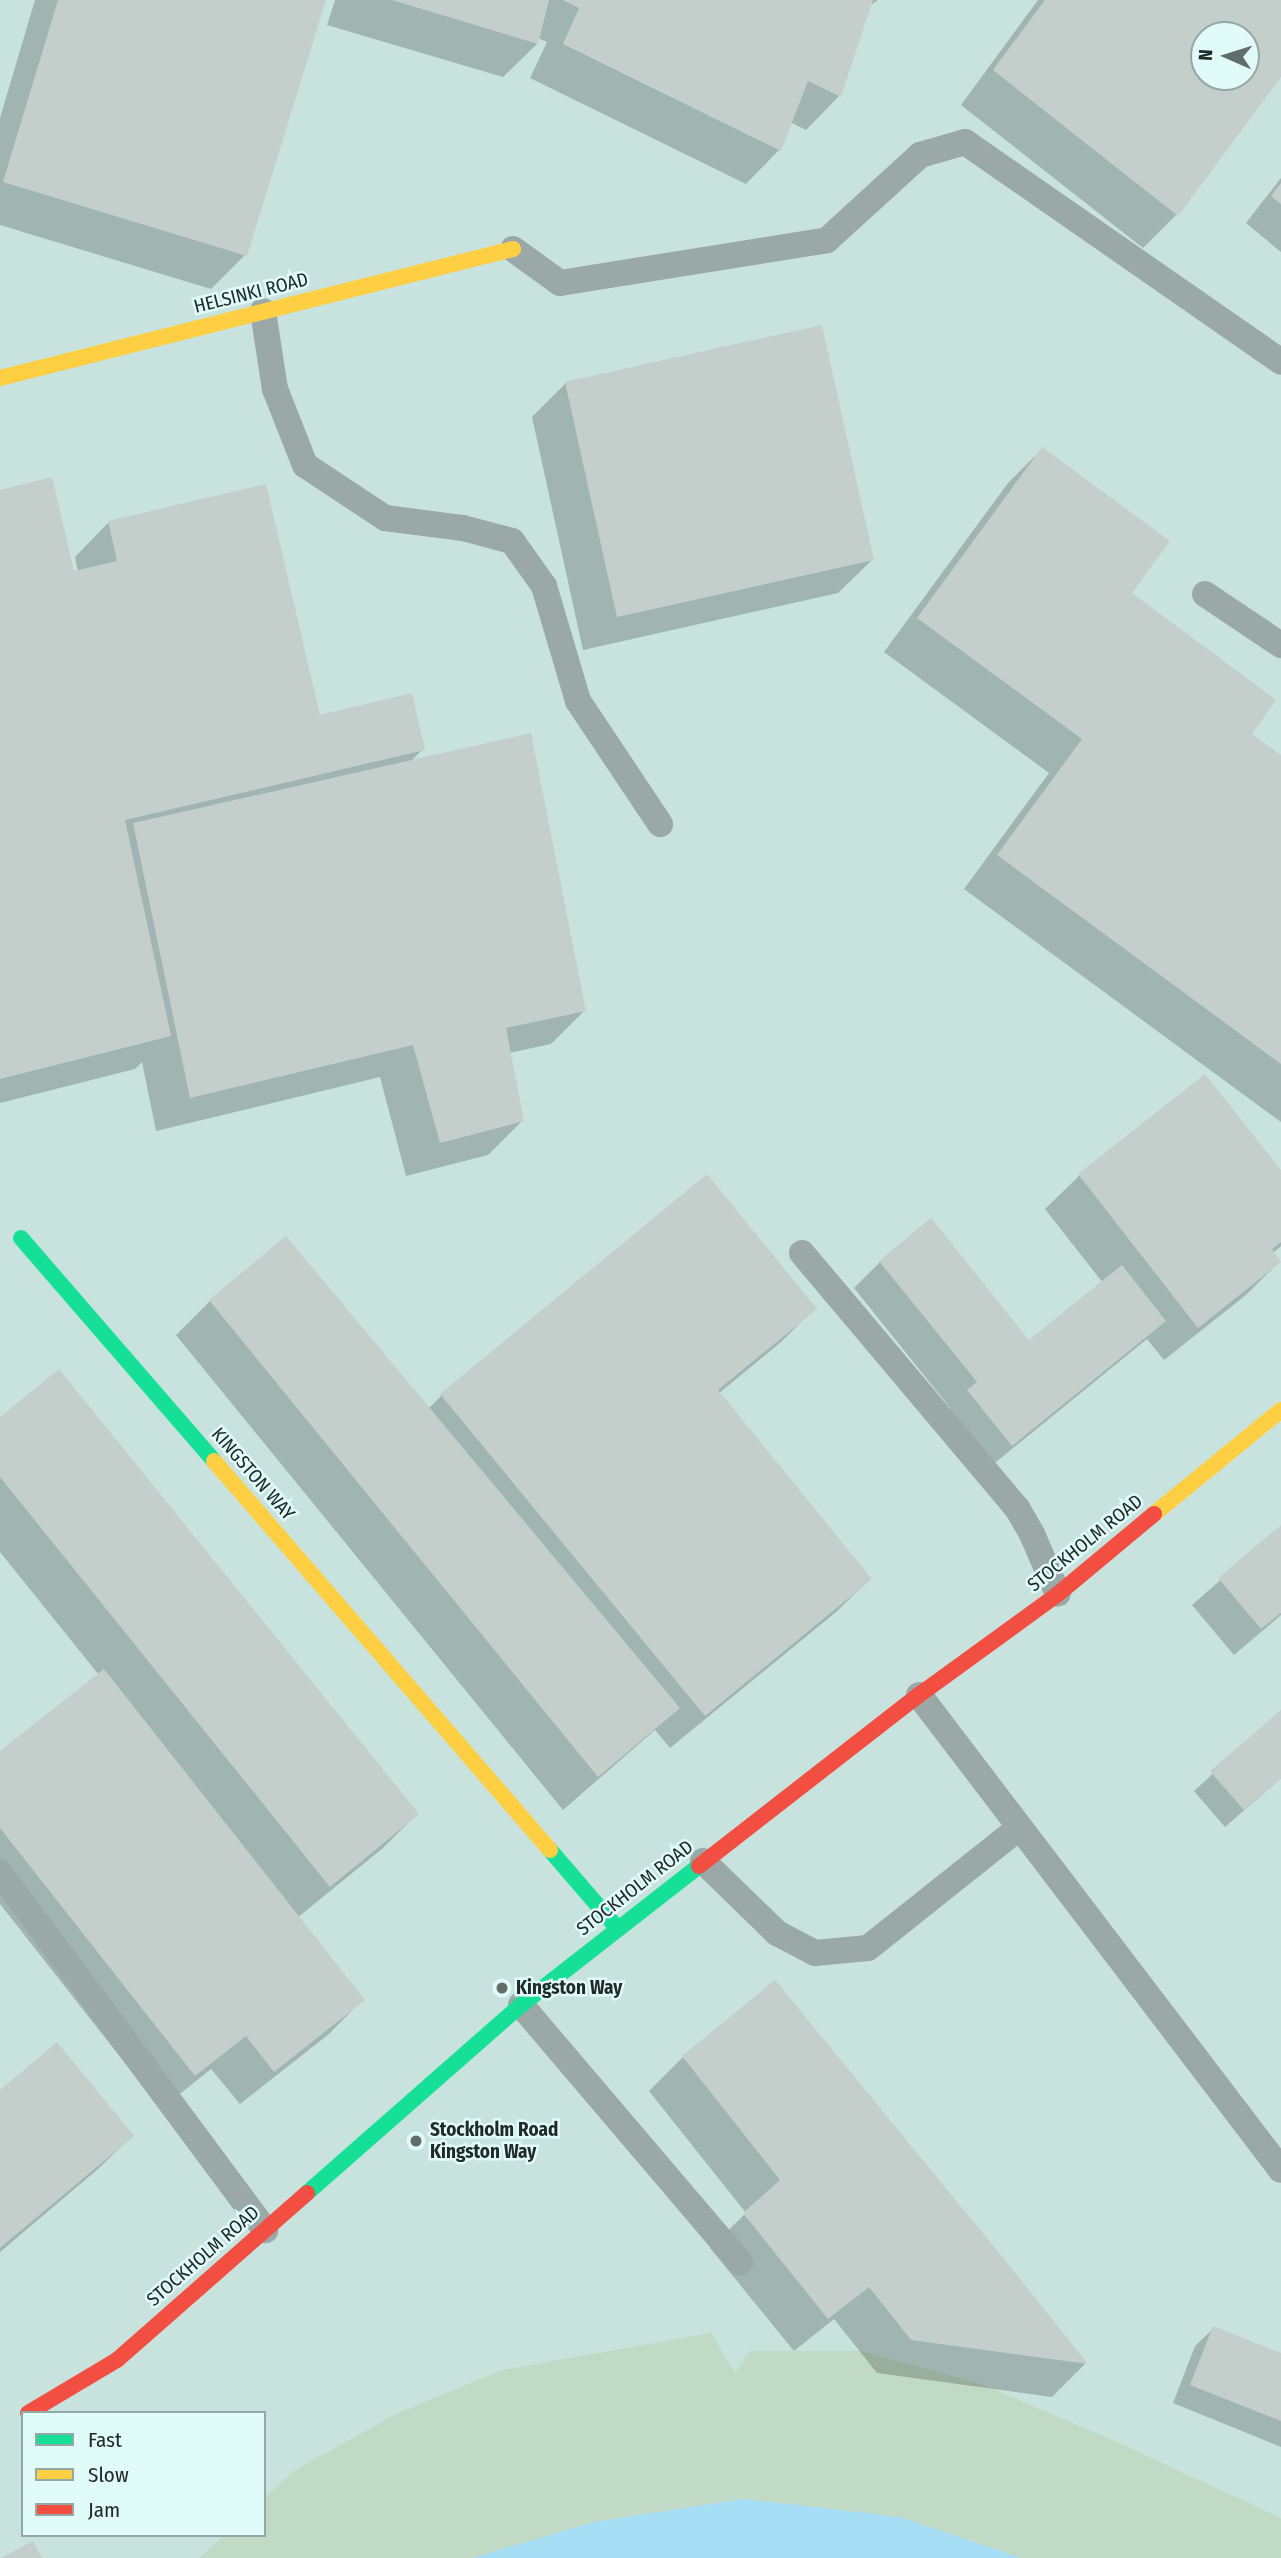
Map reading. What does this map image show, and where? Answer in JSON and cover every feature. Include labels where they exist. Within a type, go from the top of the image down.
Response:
[{"type":"street","name":"HELSINKI ROAD","points":[[0,378],[513,248]]},
{"type":"street","name":"KINGSTON WAY","points":[[21,1238],[617,1928]]},
{"type":"street","name":"STOCKHOLM ROAD","points":[[31,2411],[117,2360],[521,2005],[919,1695],[1058,1594],[1281,1410]]},
{"type":"lane","points":[[513,248],[560,283],[827,240],[920,155],[965,142],[1281,362]]},
{"type":"lane","points":[[263,311],[275,389],[305,465],[385,518],[463,528],[512,541],[544,586],[578,701],[660,824]]},
{"type":"lane","points":[[1205,594],[1281,645]]},
{"type":"lane","points":[[802,1253],[1017,1508],[1032,1534],[1058,1594]]},
{"type":"lane","points":[[919,1695],[1281,2170]]},
{"type":"lane","points":[[703,1861],[777,1933],[815,1953],[868,1948],[1020,1827]]},
{"type":"lane","points":[[0,1873],[265,2230]]},
{"type":"lane","points":[[521,2005],[740,2262]]},
{"type":"shaded area","points":[[0,0],[1281,0],[1281,2518],[1113,2440],[982,2384],[861,2351],[750,2351],[735,2374],[294,2471],[266,2496],[266,2411],[21,2411],[21,2537],[222,2537],[199,2558],[0,2558]]},
{"type":"shaded area","points":[[711,2333],[735,2373],[750,2351],[861,2351],[982,2384],[1113,2440],[1281,2518],[1281,2558],[1021,2558],[901,2517],[744,2499],[594,2522],[473,2558],[199,2558],[222,2537],[266,2537],[266,2496],[294,2471],[396,2414],[502,2370]]},
{"type":"water","points":[[744,2499],[901,2517],[1021,2558],[473,2558],[594,2522]]},
{"type":"building","points":[[58,0],[326,0],[247,256],[3,182]]},
{"type":"building","points":[[392,0],[549,0],[538,44]]},
{"type":"building","points":[[563,0],[873,0],[841,97],[808,81],[781,151],[563,44],[579,8]]},
{"type":"building","points":[[1045,0],[1281,0],[1281,77],[1178,216],[993,70]]},
{"type":"building","points":[[1281,183],[1281,204],[1271,196]]},
{"type":"building","points":[[822,325],[874,560],[617,617],[565,382]]},
{"type":"building","points":[[1042,447],[1170,541],[1132,593],[1276,700],[1252,734],[1281,755],[1281,1064],[997,855],[1082,739],[917,618]]},
{"type":"building","points":[[52,477],[74,571],[117,561],[108,521],[266,484],[320,715],[412,693],[425,750],[125,820],[171,1036],[0,1079],[0,490]]},
{"type":"building","points":[[531,733],[586,1011],[506,1028],[524,1121],[440,1143],[413,1045],[190,1098],[133,823]]},
{"type":"building","points":[[1205,1074],[1281,1170],[1281,1242],[1272,1249],[1281,1262],[1198,1328],[1078,1174]]},
{"type":"building","points":[[707,1174],[817,1309],[718,1390],[872,1579],[705,1716],[440,1394]]},
{"type":"building","points":[[931,1218],[1029,1340],[1122,1265],[1166,1321],[1012,1446],[967,1390],[977,1382],[879,1261]]},
{"type":"building","points":[[286,1236],[680,1708],[598,1777],[209,1300]]},
{"type":"building","points":[[59,1369],[419,1814],[330,1887],[0,1477],[0,1417]]},
{"type":"building","points":[[1281,1525],[1281,1613],[1261,1629],[1218,1578]]},
{"type":"building","points":[[104,1669],[365,2000],[274,2072],[246,2036],[195,2076],[0,1828],[0,1751]]},
{"type":"building","points":[[1281,1710],[1281,1778],[1244,1810],[1210,1771]]},
{"type":"building","points":[[775,1980],[1088,2364],[911,2340],[869,2287],[828,2319],[743,2213],[780,2180],[682,2056]]},
{"type":"building","points":[[57,2042],[134,2136],[0,2248],[0,2090]]},
{"type":"building","points":[[1213,2326],[1281,2353],[1281,2421],[1190,2385]]},
{"type":"building","points":[[33,2541],[42,2558],[1,2558]]},
{"type":"traffic: fast","points":[[21,1238],[214,1461]]},
{"type":"traffic: fast","points":[[550,1850],[617,1928]]},
{"type":"traffic: fast","points":[[307,2193],[521,2005],[699,1866]]},
{"type":"traffic: slow","points":[[0,378],[513,249]]},
{"type":"traffic: slow","points":[[1154,1514],[1281,1410]]},
{"type":"traffic: slow","points":[[214,1461],[550,1850]]},
{"type":"traffic: jam","points":[[699,1866],[919,1695],[1058,1594],[1154,1514]]},
{"type":"traffic: jam","points":[[31,2411],[117,2360],[307,2193]]},
{"type":"place","name":"Kingston Way","points":[[502,1988]]},
{"type":"place","name":"Stockholm Road Kingston Way","points":[[416,2141]]}]
